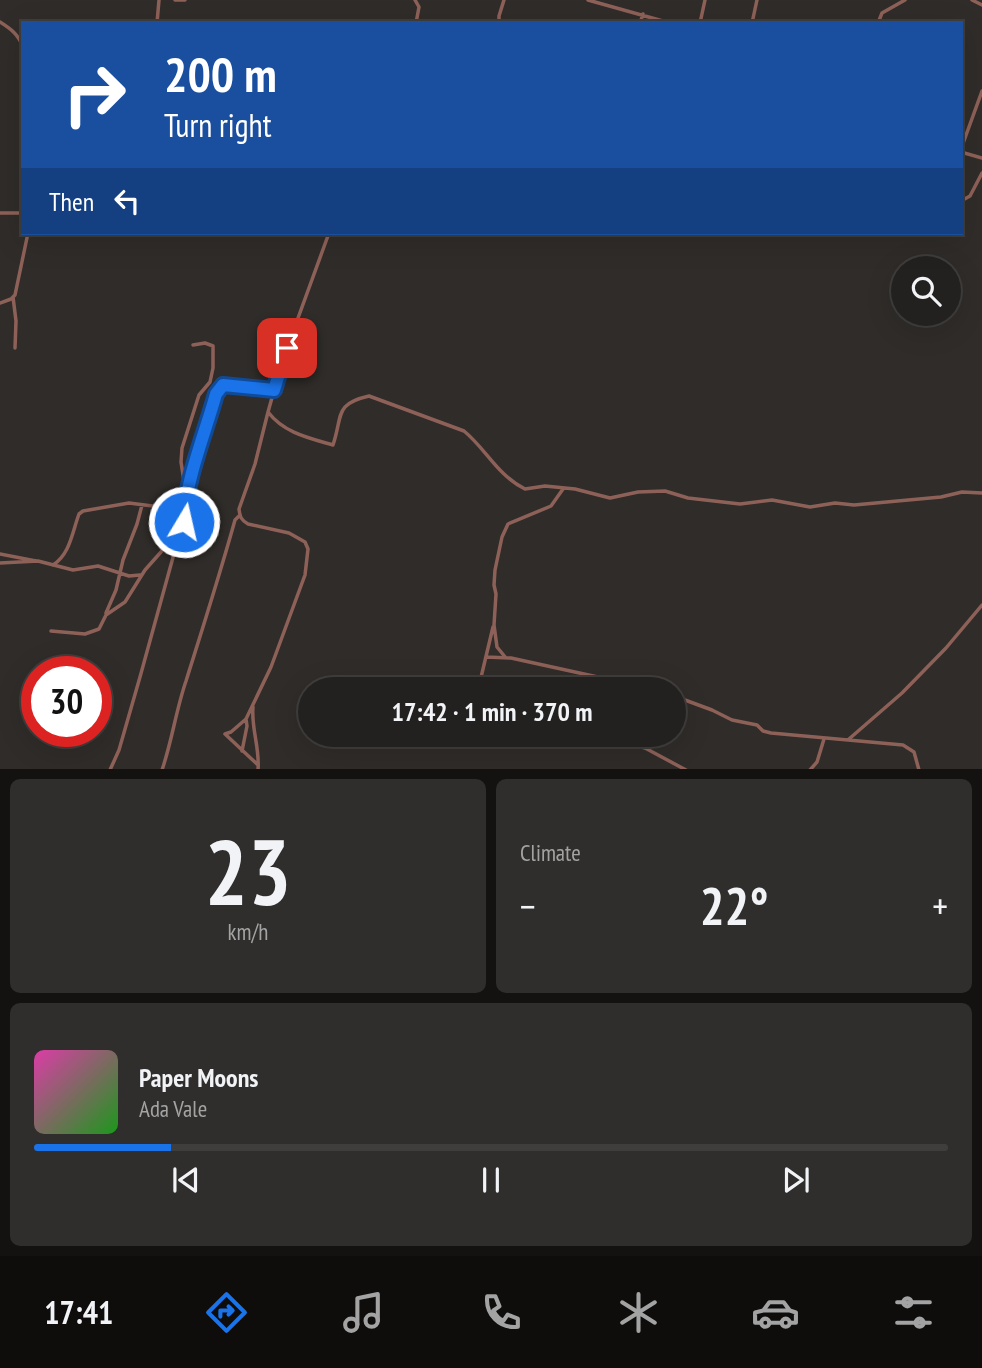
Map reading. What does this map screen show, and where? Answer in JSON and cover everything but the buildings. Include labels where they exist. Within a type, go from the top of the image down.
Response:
[{"type":"street","points":[[157,21],[159,0]]},
{"type":"street","points":[[175,0],[185,0]]},
{"type":"street","points":[[415,0],[419,7],[416,21]]},
{"type":"street","points":[[499,21],[505,0]]},
{"type":"street","points":[[588,0],[664,21]]},
{"type":"street","points":[[700,21],[705,0]]},
{"type":"street","points":[[752,21],[757,0]]},
{"type":"street","points":[[879,21],[882,13],[905,0]]},
{"type":"street","points":[[972,0],[982,5]]},
{"type":"street","points":[[641,21],[643,14]]},
{"type":"street","points":[[0,22],[14,31],[21,40]]},
{"type":"street","points":[[963,144],[982,91]]},
{"type":"street","points":[[963,151],[982,158]]},
{"type":"street","points":[[963,200],[970,196],[982,173]]},
{"type":"street","points":[[0,213],[21,213]]},
{"type":"street","points":[[15,348],[13,297],[19,285],[28,235]]},
{"type":"street","points":[[258,767],[225,734],[246,719],[254,705],[305,575],[308,549],[305,542],[289,533],[242,521],[239,509],[255,464],[282,362],[328,235]]},
{"type":"street","points":[[0,303],[13,297]]},
{"type":"street","points":[[185,502],[182,447],[199,394],[210,382],[214,349],[209,344],[193,345]]},
{"type":"street","points":[[106,615],[125,602],[142,574],[184,526],[185,502],[197,455],[220,388],[223,385],[274,390]]},
{"type":"street","points":[[268,412],[276,424],[289,432],[333,444],[342,408],[354,399],[376,397],[464,430],[491,463],[522,488],[564,488],[610,498],[638,492],[665,491],[688,498],[740,504],[772,500],[810,507],[941,497],[962,492],[982,493]]},
{"type":"street","points":[[481,677],[494,625],[495,570],[498,548],[505,531],[509,524],[551,506],[564,488]]},
{"type":"street","points":[[53,565],[66,553],[79,514],[83,511],[113,505],[142,504],[184,510]]},
{"type":"street","points":[[51,631],[85,634],[100,629],[116,590],[142,504]]},
{"type":"street","points":[[162,769],[174,732],[184,685],[235,520],[239,516]]},
{"type":"street","points":[[110,769],[119,750],[181,530]]},
{"type":"street","points":[[0,554],[73,570],[98,566],[129,576],[142,574]]},
{"type":"street","points":[[0,564],[38,561]]},
{"type":"street","points":[[849,739],[902,693],[946,648],[982,605]]},
{"type":"street","points":[[494,625],[497,647],[506,658]]},
{"type":"street","points":[[486,657],[506,658],[596,677]]},
{"type":"street","points":[[686,700],[732,720],[757,725],[763,731],[903,745],[914,752],[919,769]]},
{"type":"street","points":[[254,705],[251,722],[259,752],[258,767]]},
{"type":"street","points":[[242,751],[246,719]]},
{"type":"street","points":[[810,769],[817,762],[824,738]]},
{"type":"street","points":[[642,747],[686,769]]},
{"type":"street","points":[[913,769],[916,760]]},
{"type":"route","points":[[184,522],[185,502],[216,394],[223,385],[274,390],[287,348]]}]
